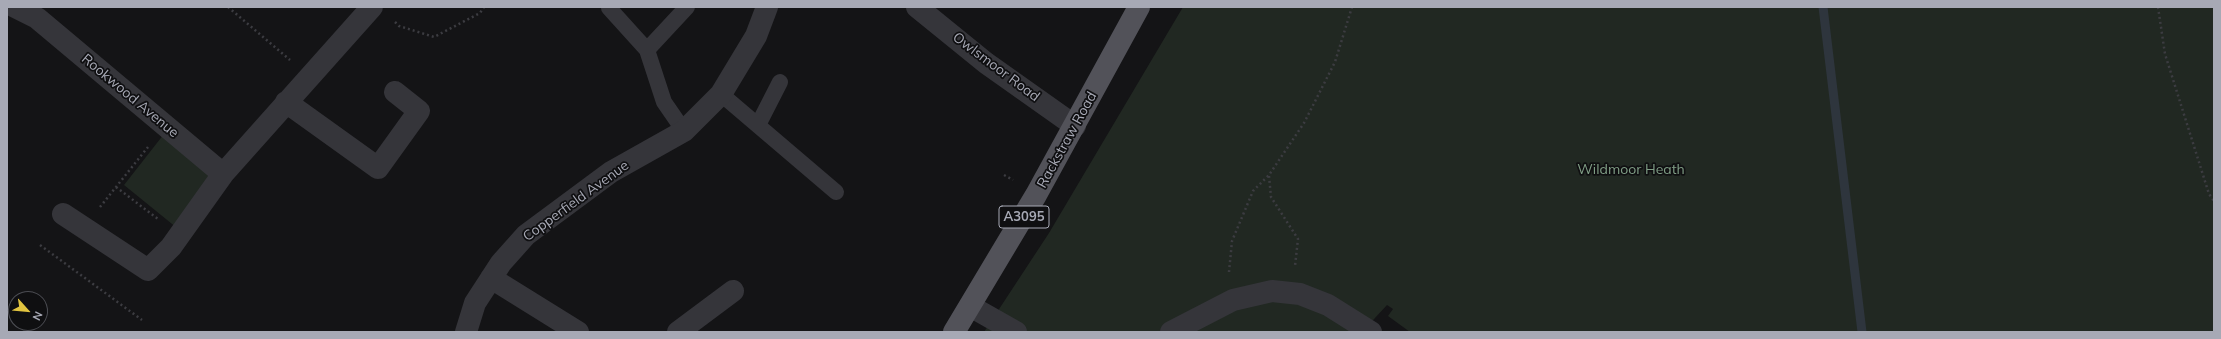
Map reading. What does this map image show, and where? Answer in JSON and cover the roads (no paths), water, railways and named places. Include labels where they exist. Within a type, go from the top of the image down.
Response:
[{"type":"main road","name":"Rackstraw Road","points":[[954,332],[1021,222],[1139,7]]},
{"type":"street","name":"Rookwood Avenue","points":[[15,7],[40,12],[168,128],[224,174]]},
{"type":"street","points":[[63,214],[148,270],[171,246],[224,174],[309,76],[372,7]]},
{"type":"street","name":"Copperfield Avenue","points":[[466,332],[475,303],[500,262],[526,235],[611,172],[684,131],[721,94],[756,36],[767,7]]},
{"type":"street","name":"Copperfield Avenue","points":[[756,36],[784,7]]},
{"type":"street","name":"Owlsmoor Road","points":[[917,7],[986,62],[1075,126]]},
{"type":"street","points":[[286,102],[378,168],[419,111],[395,92]]},
{"type":"street","points":[[491,278],[578,332]]},
{"type":"street","points":[[1171,332],[1234,300],[1272,290],[1300,294],[1328,305],[1371,332]]},
{"type":"street","points":[[678,332],[733,291]]},
{"type":"street","points":[[970,306],[1016,332]]},
{"type":"lane","points":[[647,50],[687,7]]},
{"type":"lane","points":[[609,8],[647,50],[664,102],[684,131]]},
{"type":"lane","points":[[758,125],[780,82]]},
{"type":"lane","points":[[721,94],[836,192]]},
{"type":"waterway","points":[[1823,7],[1862,332]]},
{"type":"park label","name":"Wildmoor Heath","points":[[1631,170]]}]
